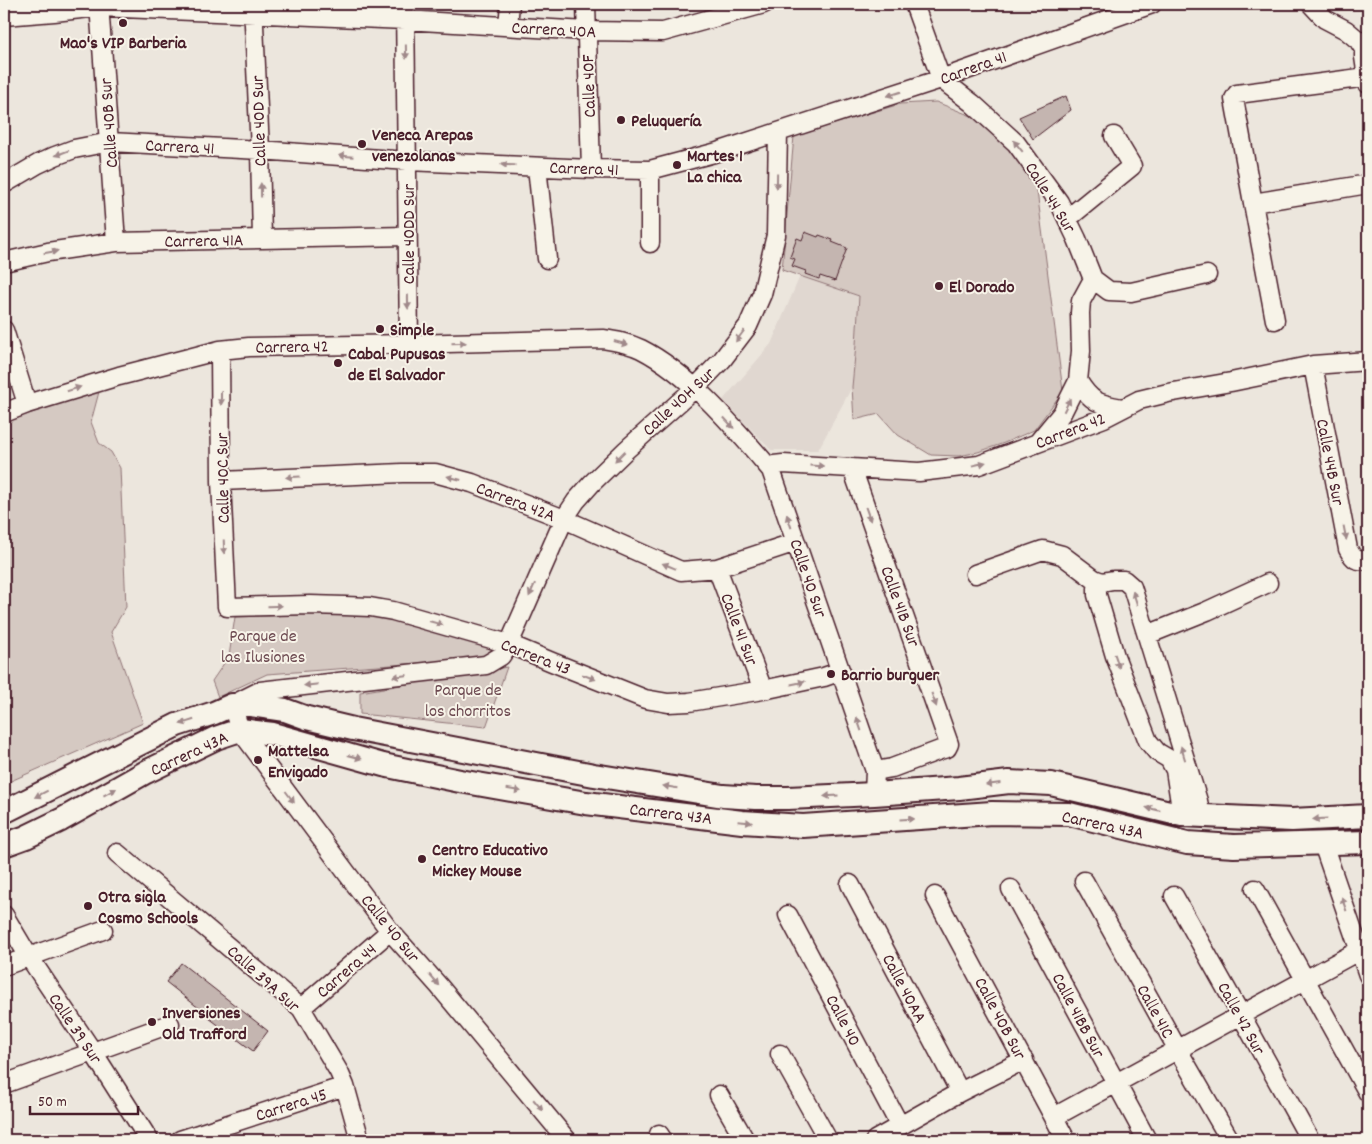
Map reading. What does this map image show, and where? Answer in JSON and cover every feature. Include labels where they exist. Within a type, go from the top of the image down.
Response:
[{"type":"main road","name":"Carrera 43A","points":[[4,812],[177,725],[232,705],[251,705],[285,710],[307,718],[353,728],[594,775],[723,796],[788,798],[874,794],[1009,782],[1051,784],[1191,816],[1292,820],[1368,816]]},
{"type":"main road","name":"Carrera 43A","points":[[4,845],[62,820],[146,772],[207,742],[240,730],[273,734],[383,765],[460,781],[586,803],[742,822],[804,826],[992,814],[1069,814],[1187,843],[1234,846],[1368,842]]},
{"type":"street","points":[[508,26],[510,4]]},
{"type":"street","name":"Calle 40F","points":[[586,4],[591,169]]},
{"type":"street","name":"Carrera 40A","points":[[4,16],[57,8],[99,5],[254,8],[405,12],[508,26],[586,31],[663,32],[764,4]]},
{"type":"street","points":[[914,4],[941,79]]},
{"type":"street","points":[[1275,320],[1234,99],[1237,94],[1368,80],[1364,49],[1358,40],[1346,30],[1325,19],[1311,4]]},
{"type":"street","name":"Calle 40B Sur","points":[[99,5],[116,242]]},
{"type":"street","name":"Carrera 41","points":[[4,184],[55,156],[74,149],[110,142],[260,150],[407,161],[650,170],[714,153],[941,79],[1150,5]]},
{"type":"street","name":"Calle 40D Sur","points":[[254,8],[262,239]]},
{"type":"street","name":"Calle 40DD Sur","points":[[405,12],[409,344]]},
{"type":"street","name":"Calle 44 Sur","points":[[941,79],[972,103],[1016,143],[1059,202],[1078,240],[1093,279]]},
{"type":"street","name":"Calle 40H Sur","points":[[508,644],[564,519],[576,501],[626,450],[695,388],[722,360],[748,326],[762,294],[776,235],[778,132]]},
{"type":"street","points":[[1067,219],[1132,166],[1114,136]]},
{"type":"street","points":[[537,167],[547,259]]},
{"type":"street","points":[[650,170],[650,243]]},
{"type":"street","points":[[1254,203],[1368,184]]},
{"type":"street","name":"Carrera 41A","points":[[4,262],[48,252],[116,242],[407,236]]},
{"type":"street","points":[[1037,443],[1062,413],[1078,381],[1081,351],[1081,301],[1093,279],[1109,291],[1131,292],[1207,275]]},
{"type":"street","points":[[4,330],[28,404]]},
{"type":"street","name":"Carrera 42","points":[[4,413],[120,376],[220,350],[249,347],[603,339],[639,348],[655,357],[695,388]]},
{"type":"street","name":"Calle 40C Sur","points":[[220,350],[221,481],[227,607]]},
{"type":"street","name":"Carrera 42","points":[[771,470],[774,466],[783,464],[919,472],[979,465],[1104,418],[1139,400],[1312,365],[1368,361]]},
{"type":"street","name":"Calle 44B Sur","points":[[1312,365],[1348,549],[1361,559]]},
{"type":"street","points":[[1078,381],[1090,398],[1101,405],[1122,408]]},
{"type":"street","name":"Calle 40 Sur","points":[[695,388],[771,470],[875,771],[874,794]]},
{"type":"street","name":"Calle 41B Sur","points":[[852,468],[949,744],[947,748],[892,768],[875,771]]},
{"type":"street","name":"Carrera 42A","points":[[221,481],[435,473],[472,483],[564,519],[681,571],[717,568],[796,542]]},
{"type":"street","points":[[975,574],[1043,550],[1062,555],[1094,579],[1102,582],[1124,580],[1132,587],[1198,801],[1191,816]]},
{"type":"street","name":"Calle 41 Sur","points":[[717,568],[763,690]]},
{"type":"street","points":[[1102,582],[1097,588],[1097,595],[1115,656],[1148,741],[1157,752],[1169,759],[1175,770],[1180,797],[1191,816]]},
{"type":"street","points":[[1147,634],[1207,611],[1268,584]]},
{"type":"street","name":"Carrera 43","points":[[227,607],[310,605],[370,607],[393,611],[508,644],[645,699],[668,703],[689,702],[763,690],[824,677],[841,671]]},
{"type":"street","name":"Carrera 43A","points":[[232,705],[260,691],[486,665],[501,656],[508,644]]},
{"type":"street","name":"Calle 40 Sur","points":[[232,705],[240,730],[390,931],[439,986],[567,1140]]},
{"type":"street","points":[[1323,844],[1368,975]]},
{"type":"street","name":"Calle 39A Sur","points":[[118,853],[301,1008],[340,1072],[360,1140]]},
{"type":"street","name":"Calle 41C","points":[[1084,881],[1230,1140]]},
{"type":"street","name":"Calle 40AA","points":[[850,884],[960,1092]]},
{"type":"street","name":"Calle 41BB Sur","points":[[1011,889],[1147,1140]]},
{"type":"street","points":[[1255,889],[1368,1093]]},
{"type":"street","name":"Calle 40B Sur","points":[[935,896],[1066,1140]]},
{"type":"street","name":"Calle 42 Sur","points":[[1174,896],[1310,1140]]},
{"type":"street","name":"Calle 39 Sur","points":[[4,915],[29,957],[149,1140]]},
{"type":"street","name":"Calle 40","points":[[788,915],[900,1126]]},
{"type":"street","points":[[4,966],[104,930]]},
{"type":"street","name":"Carrera 44","points":[[301,1008],[390,931]]},
{"type":"street","points":[[1054,1117],[1360,950]]},
{"type":"street","points":[[4,1084],[170,1024]]},
{"type":"street","points":[[780,1054],[828,1140]]},
{"type":"street","points":[[875,1140],[960,1092],[1024,1060]]},
{"type":"street","name":"Carrera 45","points":[[180,1140],[345,1086]]},
{"type":"street","points":[[719,1094],[745,1140]]},
{"type":"shaded area","points":[[800,276],[859,296],[852,387],[818,450],[771,450],[723,400],[771,344]]},
{"type":"green space","name":"El Dorado","points":[[936,102],[974,117],[1010,149],[1037,191],[1063,391],[1034,430],[1004,443],[959,456],[931,455],[898,435],[879,414],[854,420],[852,387],[859,296],[782,270],[794,136],[900,104]]},
{"type":"green space","points":[[100,388],[91,422],[99,443],[111,452],[120,468],[126,607],[111,632],[143,723],[4,784],[4,423]]},
{"type":"green space","name":"Parque de las Ilusiones","points":[[361,613],[493,644],[489,658],[267,674],[218,697],[212,681],[229,656],[235,617]]},
{"type":"green space","name":"Parque de los chorritos","points":[[507,667],[486,727],[360,714],[360,692]]},
{"type":"building","points":[[1066,96],[1071,110],[1033,139],[1019,117]]},
{"type":"building","points":[[805,232],[833,240],[832,242],[847,248],[835,281],[820,276],[819,279],[805,274],[806,271],[792,266],[795,259],[790,257],[797,238],[802,240]]},
{"type":"building","points":[[181,963],[268,1031],[253,1051],[166,982]]},
{"type":"place","name":"Mao's VIP Barberia","points":[[123,23]]},
{"type":"place","name":"Peluquería","points":[[621,120]]},
{"type":"place","name":"Veneca Arepas venezolanas","points":[[362,144]]},
{"type":"place","name":"Martes 1 La chica","points":[[677,165]]},
{"type":"place","name":"El Dorado","points":[[939,286]]},
{"type":"place","name":"Simple","points":[[380,329]]},
{"type":"place","name":"Cabal Pupusas de El Salvador","points":[[338,363]]},
{"type":"place","name":"Barrio burguer","points":[[831,674]]},
{"type":"place","name":"Mattelsa Envigado","points":[[258,760]]},
{"type":"place","name":"Centro Educativo Mickey Mouse","points":[[422,859]]},
{"type":"place","name":"Otra sigla Cosmo Schools","points":[[88,906]]},
{"type":"place","name":"Inversiones Old Trafford","points":[[152,1022]]}]
